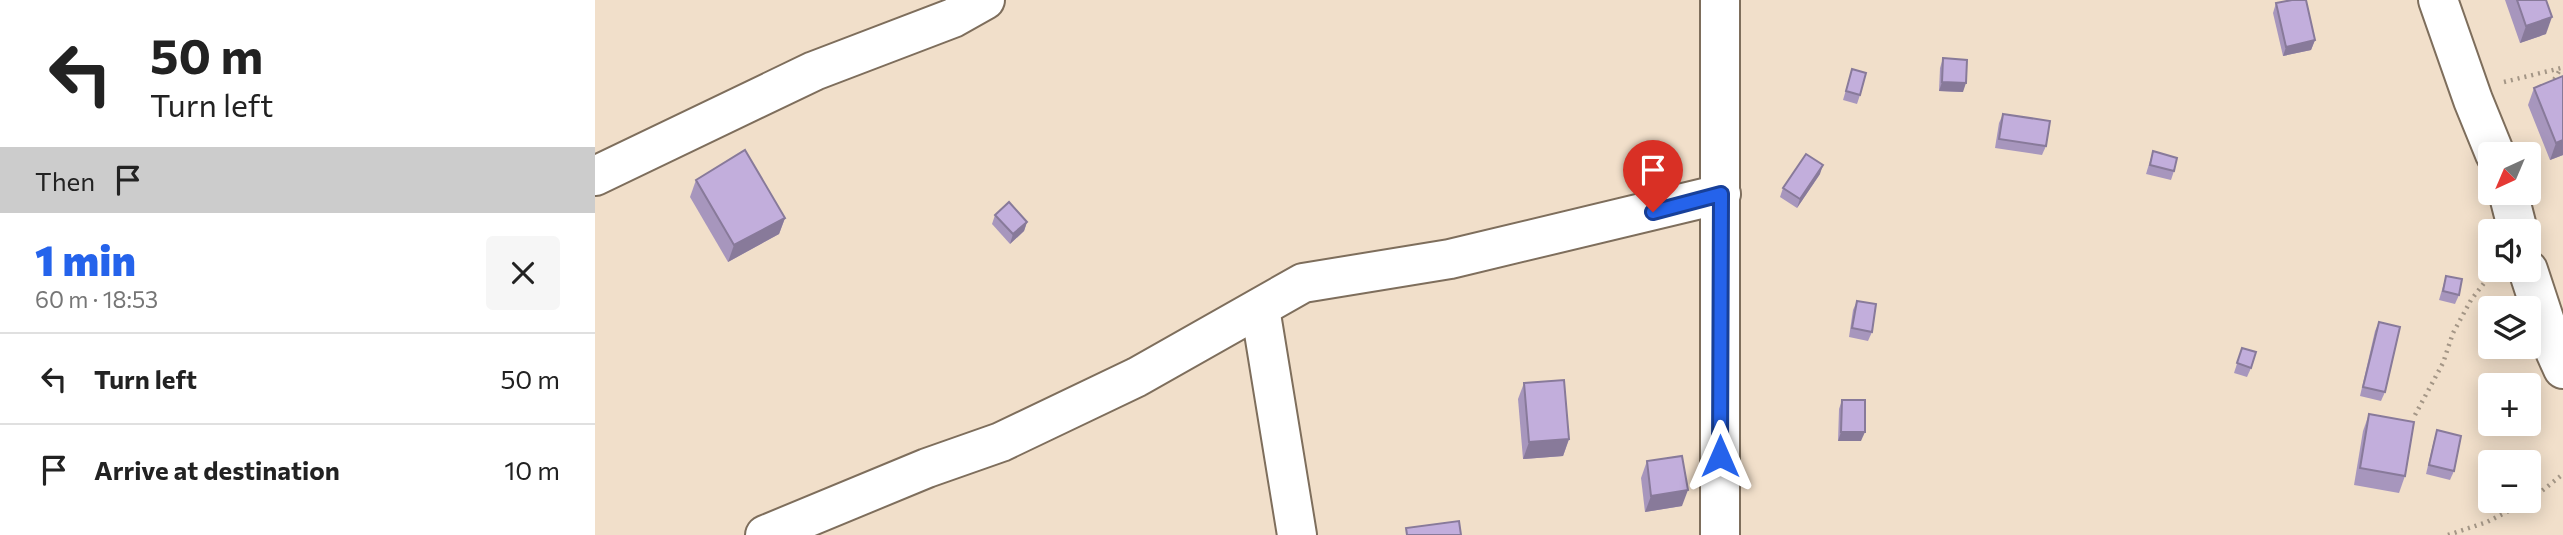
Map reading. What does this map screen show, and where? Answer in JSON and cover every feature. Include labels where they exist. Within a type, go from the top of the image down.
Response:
[{"type":"street","points":[[595,176],[814,71],[953,18],[985,0]]},
{"type":"street","points":[[1720,0],[1720,535]]},
{"type":"street","points":[[2438,0],[2489,142]]},
{"type":"street","points":[[765,535],[927,468],[1002,442],[1137,377],[1304,284],[1450,259],[1721,194]]},
{"type":"street","points":[[2532,282],[2563,369]]},
{"type":"street","points":[[1260,308],[1297,535]]},
{"type":"path","points":[[2473,100],[2508,80],[2561,68],[2548,89]]},
{"type":"path","points":[[2415,415],[2443,363],[2453,333],[2484,282]]},
{"type":"path","points":[[2448,535],[2487,522],[2532,499],[2563,474]]},
{"type":"building","points":[[2306,0],[2315,40],[2286,47],[2276,3]]},
{"type":"building","points":[[2517,0],[2546,0],[2552,17],[2526,26]]},
{"type":"building","points":[[1943,58],[1967,60],[1966,83],[1942,82]]},
{"type":"building","points":[[1852,69],[1866,73],[1860,95],[1846,91]]},
{"type":"building","points":[[2563,76],[2563,140],[2556,143],[2534,88]]},
{"type":"building","points":[[2003,114],[2050,121],[2046,146],[1999,139]]},
{"type":"building","points":[[745,150],[785,218],[734,245],[696,180]]},
{"type":"building","points":[[2153,151],[2177,158],[2174,171],[2150,165]]},
{"type":"building","points":[[1806,154],[1823,165],[1800,199],[1783,188]]},
{"type":"building","points":[[1009,202],[1027,222],[1013,234],[995,215]]},
{"type":"building","points":[[2446,276],[2462,279],[2459,295],[2443,291]]},
{"type":"building","points":[[1857,301],[1876,304],[1872,332],[1852,328]]},
{"type":"building","points":[[2379,322],[2400,327],[2385,392],[2363,387]]},
{"type":"building","points":[[2242,348],[2256,352],[2251,368],[2237,363]]},
{"type":"building","points":[[1564,380],[1569,439],[1529,442],[1524,383]]},
{"type":"building","points":[[1842,400],[1865,400],[1865,432],[1841,432]]},
{"type":"building","points":[[2369,414],[2414,422],[2405,476],[2360,468]]},
{"type":"building","points":[[2437,430],[2461,436],[2454,471],[2429,465]]},
{"type":"building","points":[[1682,456],[1688,490],[1651,496],[1647,461]]},
{"type":"building","points":[[1459,521],[1461,535],[1407,535],[1406,528]]},
{"type":"route","points":[[1653,212],[1721,194],[1720,456]]}]
